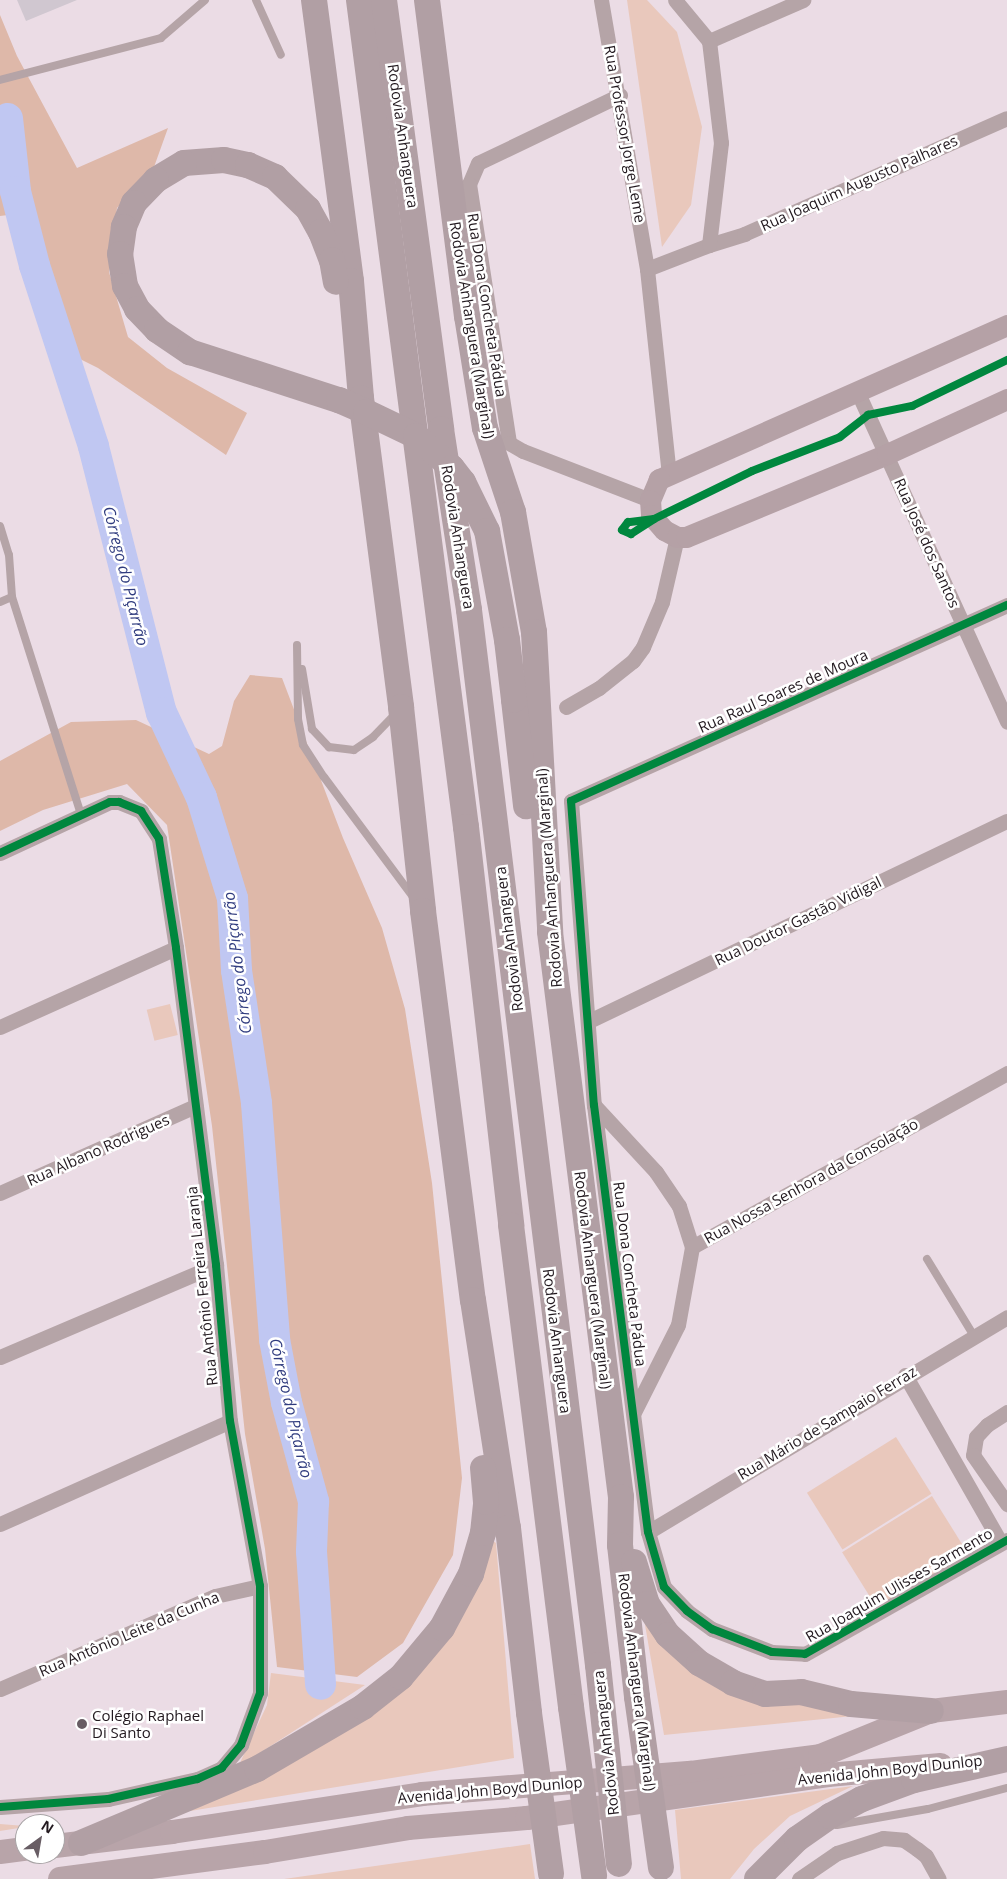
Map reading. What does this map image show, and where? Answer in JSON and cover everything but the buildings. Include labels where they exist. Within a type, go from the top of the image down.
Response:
[{"type":"highway","points":[[314,0],[351,281],[361,398],[401,707],[423,911],[473,1300],[508,1528],[529,1713],[551,1877]]},
{"type":"highway","name":"Rodovia Anhanguera","points":[[359,0],[466,827],[511,1226],[594,1877]]},
{"type":"highway","name":"Rodovia Anhanguera","points":[[384,0],[441,429],[469,610],[598,1665],[620,1872]]},
{"type":"highway","name":"Rodovia Anhanguera (Marginal)","points":[[426,0],[467,316],[485,428],[513,512],[534,632],[550,932],[621,1496],[620,1545],[637,1697],[662,1873]]},
{"type":"highway","points":[[361,398],[345,342],[332,260],[308,209],[274,177],[248,165],[216,160],[184,163],[156,180],[134,203],[124,227],[121,262],[125,286],[137,309],[157,330],[190,352],[366,412],[416,436],[452,468],[464,482],[487,531],[506,631],[528,821],[550,932]]},
{"type":"highway","points":[[81,1843],[213,1790],[306,1742],[382,1693],[414,1665],[435,1640],[464,1591],[483,1533],[485,1489],[471,1337],[473,1300]]},
{"type":"highway","points":[[621,1496],[638,1578],[648,1604],[668,1635],[699,1663],[733,1683],[765,1694],[801,1692],[851,1704],[931,1711]]},
{"type":"highway","points":[[757,1879],[797,1839],[830,1816],[895,1786],[1007,1759]]},
{"type":"main road","name":"Avenida John Boyd Dunlop","points":[[65,1845],[422,1794],[692,1773],[820,1756],[931,1711],[1007,1702]]},
{"type":"main road","name":"Avenida John Boyd Dunlop","points":[[60,1879],[265,1852],[408,1828],[527,1818],[828,1776],[1007,1759]]},
{"type":"main road","points":[[0,1852],[15,1850]]},
{"type":"main road","points":[[170,1879],[265,1852]]},
{"type":"street","name":"Rua Professor Jorge Leme","points":[[601,0],[620,95],[647,269],[669,475]]},
{"type":"street","points":[[647,269],[709,246],[721,143],[709,41],[675,0]]},
{"type":"street","points":[[709,41],[803,0]]},
{"type":"street","name":"Rua Dona Concheta Pádua","points":[[620,95],[478,162],[469,184],[509,443],[650,500]]},
{"type":"street","name":"Rua Joaquim Augusto Palhares","points":[[709,246],[744,234],[1007,118]]},
{"type":"street","points":[[1007,325],[858,393],[659,479],[650,500],[651,514],[656,522],[677,537],[686,538],[887,454],[1007,398]]},
{"type":"street","name":"Rua José dos Santos","points":[[858,393],[1007,722]]},
{"type":"street","points":[[566,707],[599,688],[633,661],[643,647],[662,602],[677,537]]},
{"type":"street","name":"Rua Raul Soares de Moura","points":[[571,801],[1007,605]]},
{"type":"street","name":"Rua Dona Concheta Pádua","points":[[571,801],[594,1106],[648,1532],[664,1586],[687,1611],[712,1629],[741,1642],[772,1652],[805,1654]]},
{"type":"street","name":"Rua Antônio Ferreira Laranja","points":[[0,1807],[108,1799],[197,1779],[222,1768],[241,1745],[260,1693],[260,1586],[230,1421],[216,1265],[176,948],[159,839],[142,811],[119,802],[102,805],[81,814]]},
{"type":"street","points":[[0,853],[81,814]]},
{"type":"street","name":"Rua Doutor Gastão Vidigal","points":[[589,1021],[1007,821]]},
{"type":"street","points":[[0,1027],[176,948]]},
{"type":"street","name":"Rua Nossa Senhora da Consolação","points":[[634,1412],[678,1326],[692,1247],[1007,1073]]},
{"type":"street","name":"Rua Albano Rodrigues","points":[[0,1193],[195,1106]]},
{"type":"street","points":[[594,1106],[656,1172],[679,1206],[692,1247]]},
{"type":"street","points":[[0,1357],[216,1265]]},
{"type":"street","name":"Rua Mário de Sampaio Ferraz","points":[[648,1532],[905,1375],[1007,1317]]},
{"type":"street","points":[[905,1375],[1004,1541]]},
{"type":"street","points":[[1007,1412],[987,1425],[976,1437],[973,1455],[1007,1504]]},
{"type":"street","points":[[0,1524],[230,1421]]},
{"type":"street","name":"Rua Joaquim Ulisses Sarmento","points":[[805,1654],[1004,1541]]},
{"type":"street","name":"Rua Antônio Leite da Cunha","points":[[0,1690],[215,1596],[260,1586]]},
{"type":"street","points":[[799,1879],[837,1853],[861,1843],[883,1838],[904,1840],[917,1849],[926,1856],[939,1879]]},
{"type":"lane","points":[[0,80],[161,38],[205,0]]},
{"type":"lane","points":[[256,0],[280,55]]},
{"type":"lane","points":[[0,526],[9,555],[12,597],[81,814]]},
{"type":"lane","points":[[0,602],[12,597]]},
{"type":"lane","points":[[401,707],[373,737],[354,750],[329,747],[312,729],[297,645],[298,719],[303,745],[324,777],[423,911]]},
{"type":"lane","points":[[927,1259],[974,1336]]},
{"type":"lane","points":[[797,1839],[852,1820],[928,1810],[1007,1788]]},
{"type":"shaded area","points":[[627,0],[647,0],[677,32],[702,127],[691,205],[662,247]]},
{"type":"shaded area","points":[[0,15],[17,56],[77,168],[168,128],[154,167],[117,208],[109,272],[128,337],[167,368],[247,413],[226,455],[98,368],[76,357],[32,212],[0,216]]},
{"type":"shaded area","points":[[250,675],[282,678],[343,838],[382,928],[405,1009],[432,1183],[462,1478],[453,1555],[403,1643],[357,1677],[277,1667],[265,1549],[245,1434],[212,1126],[167,825],[127,784],[43,810],[0,831],[0,761],[71,722],[136,720],[209,754],[222,746],[234,701]]},
{"type":"shaded area","points":[[170,1004],[178,1035],[154,1041],[147,1010]]},
{"type":"shaded area","points":[[896,1437],[932,1494],[842,1549],[807,1493]]},
{"type":"shaded area","points":[[932,1496],[968,1554],[878,1610],[842,1552]]},
{"type":"shaded area","points":[[492,1540],[496,1543],[514,1758],[190,1811],[389,1694]]},
{"type":"shaded area","points":[[644,1619],[666,1645],[853,1716],[664,1735]]},
{"type":"shaded area","points":[[271,1673],[365,1685],[238,1767],[267,1705]]},
{"type":"shaded area","points":[[853,1786],[790,1816],[754,1849],[730,1879],[681,1879],[675,1810]]},
{"type":"shaded area","points":[[0,1824],[15,1825],[15,1829],[0,1831]]},
{"type":"shaded area","points":[[530,1844],[535,1879],[284,1879]]},
{"type":"waterway","name":"Córrego do Piçarrão","points":[[7,118],[15,191],[34,265],[93,446],[161,712],[201,797],[232,898],[236,970],[256,1103],[274,1339],[286,1402],[313,1501],[311,1551],[320,1684]]},
{"type":"cycle path","points":[[654,519],[628,522],[622,530],[631,534],[654,519],[752,471],[840,437],[868,415],[912,406],[1007,360]]},
{"type":"cycle path","points":[[1007,605],[571,801],[594,1105],[648,1532],[664,1587],[687,1611],[712,1629],[772,1652],[805,1654],[1007,1540]]},
{"type":"cycle path","points":[[0,853],[110,802],[119,802],[141,811],[159,839],[176,948],[216,1265],[230,1421],[260,1586],[260,1693],[241,1745],[222,1768],[197,1779],[108,1799],[0,1807]]},
{"type":"place","name":"Colégio Raphael Di Santo","points":[[82,1724]]}]
